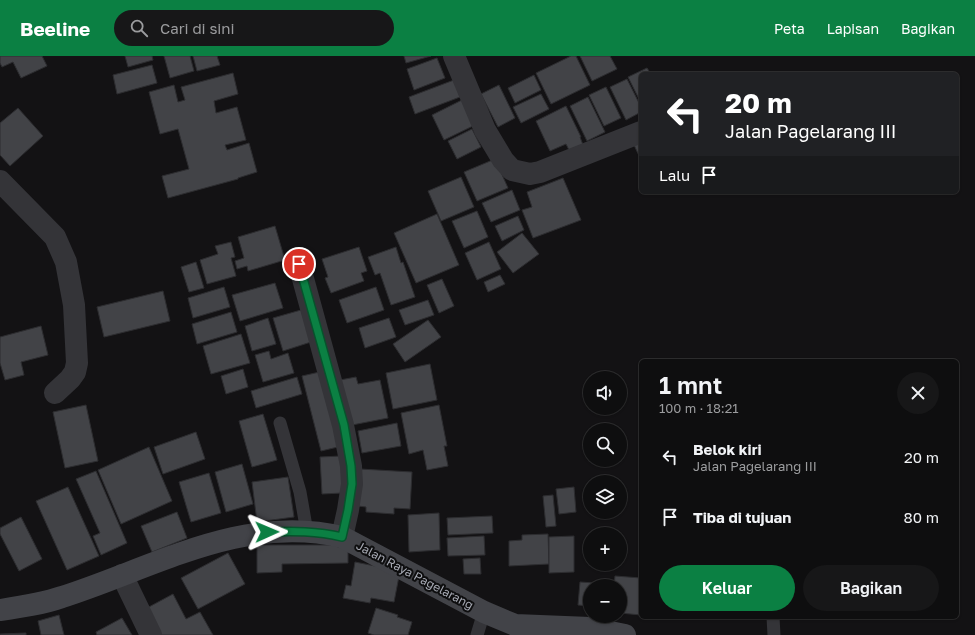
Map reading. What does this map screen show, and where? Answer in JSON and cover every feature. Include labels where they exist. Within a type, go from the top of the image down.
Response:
[{"type":"street","points":[[454,56],[485,130],[502,160],[512,170],[530,174],[540,172],[639,133]]},
{"type":"street","points":[[0,181],[55,237],[66,262],[74,305],[77,363],[75,372],[70,380],[55,393]]},
{"type":"street","points":[[299,264],[344,425],[351,466],[352,484],[342,537]]},
{"type":"street","name":"Jalan Raya Pagelarang","points":[[0,610],[25,606],[62,597],[229,538],[267,532],[307,532],[324,533],[342,537],[484,612],[515,625],[590,628],[625,635]]},
{"type":"street","points":[[122,575],[151,635]]},
{"type":"lane","points":[[280,423],[300,492],[307,532]]},
{"type":"lane","points":[[477,635],[484,612]]},
{"type":"lane","points":[[773,619],[774,635]]},
{"type":"building","points":[[0,56],[42,56],[47,66],[21,78],[13,62],[2,67],[0,63]]},
{"type":"building","points":[[125,56],[152,56],[153,60],[128,67]]},
{"type":"building","points":[[164,56],[190,56],[194,71],[170,78]]},
{"type":"building","points":[[193,56],[217,56],[220,65],[197,71]]},
{"type":"building","points":[[404,56],[431,56],[406,63]]},
{"type":"building","points":[[571,56],[576,56],[590,85],[551,104],[536,73]]},
{"type":"building","points":[[580,56],[610,56],[617,69],[592,81]]},
{"type":"building","points":[[437,58],[445,78],[414,90],[407,69]]},
{"type":"building","points":[[152,65],[157,83],[117,94],[113,75]]},
{"type":"building","points":[[647,68],[650,72],[639,72],[639,99],[628,77]]},
{"type":"building","points":[[233,73],[238,94],[214,101],[216,113],[237,107],[246,140],[225,145],[227,150],[249,143],[257,172],[238,179],[168,198],[162,176],[189,169],[178,129],[160,134],[149,92],[174,85],[178,102],[185,100],[181,87]]},
{"type":"building","points":[[534,75],[541,90],[515,103],[508,88]]},
{"type":"building","points":[[627,79],[639,103],[639,113],[626,120],[610,87]]},
{"type":"building","points":[[454,80],[460,97],[415,114],[409,97]]},
{"type":"building","points":[[499,85],[515,118],[498,127],[481,94]]},
{"type":"building","points":[[606,87],[621,118],[604,126],[589,95]]},
{"type":"building","points":[[541,94],[549,109],[521,123],[513,107]]},
{"type":"building","points":[[588,97],[605,132],[587,141],[570,106]]},
{"type":"building","points":[[462,100],[475,125],[444,140],[432,115]]},
{"type":"building","points":[[566,106],[581,137],[583,145],[570,152],[566,144],[550,151],[536,121]]},
{"type":"building","points":[[18,108],[43,136],[10,166],[0,155],[0,123]]},
{"type":"building","points":[[472,129],[481,147],[457,159],[448,141]]},
{"type":"building","points":[[639,143],[639,156],[634,145]]},
{"type":"building","points":[[495,159],[508,188],[477,201],[464,172]]},
{"type":"building","points":[[461,177],[474,207],[441,221],[428,191]]},
{"type":"building","points":[[563,178],[581,220],[533,238],[522,210],[532,207],[527,192]]},
{"type":"building","points":[[512,190],[520,210],[491,222],[482,203]]},
{"type":"building","points":[[477,211],[488,237],[464,248],[452,221]]},
{"type":"building","points":[[437,214],[459,265],[416,283],[394,233]]},
{"type":"building","points":[[518,216],[524,230],[502,241],[495,226]]},
{"type":"building","points":[[275,226],[285,260],[248,271],[247,266],[237,269],[235,261],[244,258],[238,237]]},
{"type":"building","points":[[522,233],[539,254],[513,273],[497,252]]},
{"type":"building","points":[[231,242],[235,257],[231,258],[236,276],[207,284],[200,260],[218,254],[215,246]]},
{"type":"building","points":[[489,242],[501,269],[477,280],[465,253]]},
{"type":"building","points":[[359,247],[367,271],[361,273],[364,281],[331,293],[325,278],[328,277],[322,259]]},
{"type":"building","points":[[396,247],[401,263],[403,262],[415,297],[391,305],[380,273],[375,275],[368,257]]},
{"type":"building","points":[[196,262],[204,288],[189,292],[181,267]]},
{"type":"building","points":[[500,275],[505,284],[488,292],[484,282]]},
{"type":"building","points":[[442,279],[454,306],[439,313],[427,285]]},
{"type":"building","points":[[275,283],[283,308],[240,321],[232,295]]},
{"type":"building","points":[[224,287],[230,307],[193,318],[188,298]]},
{"type":"building","points":[[376,287],[384,310],[347,323],[339,300]]},
{"type":"building","points":[[163,291],[170,321],[104,337],[97,307]]},
{"type":"building","points":[[428,300],[434,315],[405,325],[399,310]]},
{"type":"building","points":[[301,310],[311,342],[283,351],[273,318]]},
{"type":"building","points":[[231,312],[237,332],[197,344],[192,324]]},
{"type":"building","points":[[268,318],[276,344],[252,351],[245,326]]},
{"type":"building","points":[[389,318],[396,337],[365,348],[359,328]]},
{"type":"building","points":[[428,320],[441,337],[405,362],[393,344]]},
{"type":"building","points":[[41,326],[48,355],[21,362],[24,375],[5,380],[0,363],[0,337]]},
{"type":"building","points":[[241,334],[250,363],[211,374],[203,346]]},
{"type":"building","points":[[269,351],[271,359],[288,353],[294,373],[263,382],[255,355]]},
{"type":"building","points":[[430,364],[437,400],[393,409],[386,373]]},
{"type":"building","points":[[243,369],[248,387],[226,394],[221,376]]},
{"type":"building","points":[[324,371],[342,446],[321,451],[302,376]]},
{"type":"building","points":[[297,377],[302,394],[256,408],[251,391]]},
{"type":"building","points":[[356,377],[358,384],[380,380],[388,418],[352,425],[340,380]]},
{"type":"building","points":[[86,405],[98,461],[65,468],[53,412]]},
{"type":"building","points":[[439,405],[447,446],[444,446],[448,466],[427,470],[423,450],[409,454],[401,413]]},
{"type":"building","points":[[263,414],[277,460],[252,467],[239,421]]},
{"type":"building","points":[[397,423],[401,446],[362,453],[358,431]]},
{"type":"building","points":[[196,432],[205,459],[163,474],[154,447]]},
{"type":"building","points":[[149,447],[172,501],[121,524],[98,470]]},
{"type":"building","points":[[341,456],[342,493],[322,494],[320,457]]},
{"type":"building","points":[[242,464],[253,504],[226,512],[215,472]]},
{"type":"building","points":[[360,469],[412,472],[410,509],[394,508],[394,514],[366,512],[366,507],[358,506]]},
{"type":"building","points":[[96,471],[127,543],[101,555],[93,536],[100,533],[76,479]]},
{"type":"building","points":[[209,473],[221,513],[191,522],[179,482]]},
{"type":"building","points":[[288,477],[294,517],[257,522],[252,482]]},
{"type":"building","points":[[68,487],[99,556],[67,570],[36,501]]},
{"type":"building","points":[[574,487],[576,512],[559,514],[556,489]]},
{"type":"building","points":[[553,495],[556,526],[546,527],[543,496]]},
{"type":"building","points":[[177,512],[187,538],[152,552],[141,526]]},
{"type":"building","points":[[439,513],[440,550],[409,552],[408,515]]},
{"type":"building","points":[[492,516],[493,533],[448,535],[447,518]]},
{"type":"building","points":[[21,517],[42,559],[19,571],[0,534],[0,528]]},
{"type":"building","points":[[548,534],[549,564],[509,566],[509,541],[522,540],[522,535]]},
{"type":"building","points":[[484,536],[485,555],[448,556],[447,538]]},
{"type":"building","points":[[574,536],[574,572],[549,573],[549,537]]},
{"type":"building","points":[[257,545],[348,545],[348,563],[282,564],[282,572],[257,573]]},
{"type":"building","points":[[228,553],[245,584],[198,609],[181,578]]},
{"type":"building","points":[[480,558],[481,574],[464,574],[463,559]]},
{"type":"building","points":[[355,562],[400,571],[394,602],[371,598],[370,603],[343,598],[346,585],[351,586]]},
{"type":"building","points":[[615,576],[639,578],[639,615],[627,614],[627,579],[615,579]]},
{"type":"building","points":[[580,582],[583,582],[583,605],[578,605]]},
{"type":"building","points":[[173,594],[186,619],[200,612],[213,635],[161,635],[147,608]]},
{"type":"building","points":[[376,608],[398,615],[397,617],[412,622],[408,635],[374,635],[368,633]]},
{"type":"building","points":[[59,615],[64,635],[41,635],[38,621]]},
{"type":"building","points":[[122,618],[132,635],[97,635],[96,632]]},
{"type":"building","points":[[26,633],[26,635],[0,635],[0,634]]},
{"type":"route","points":[[267,532],[298,531],[324,533],[342,537],[352,484],[351,466],[344,425],[299,264]]}]
